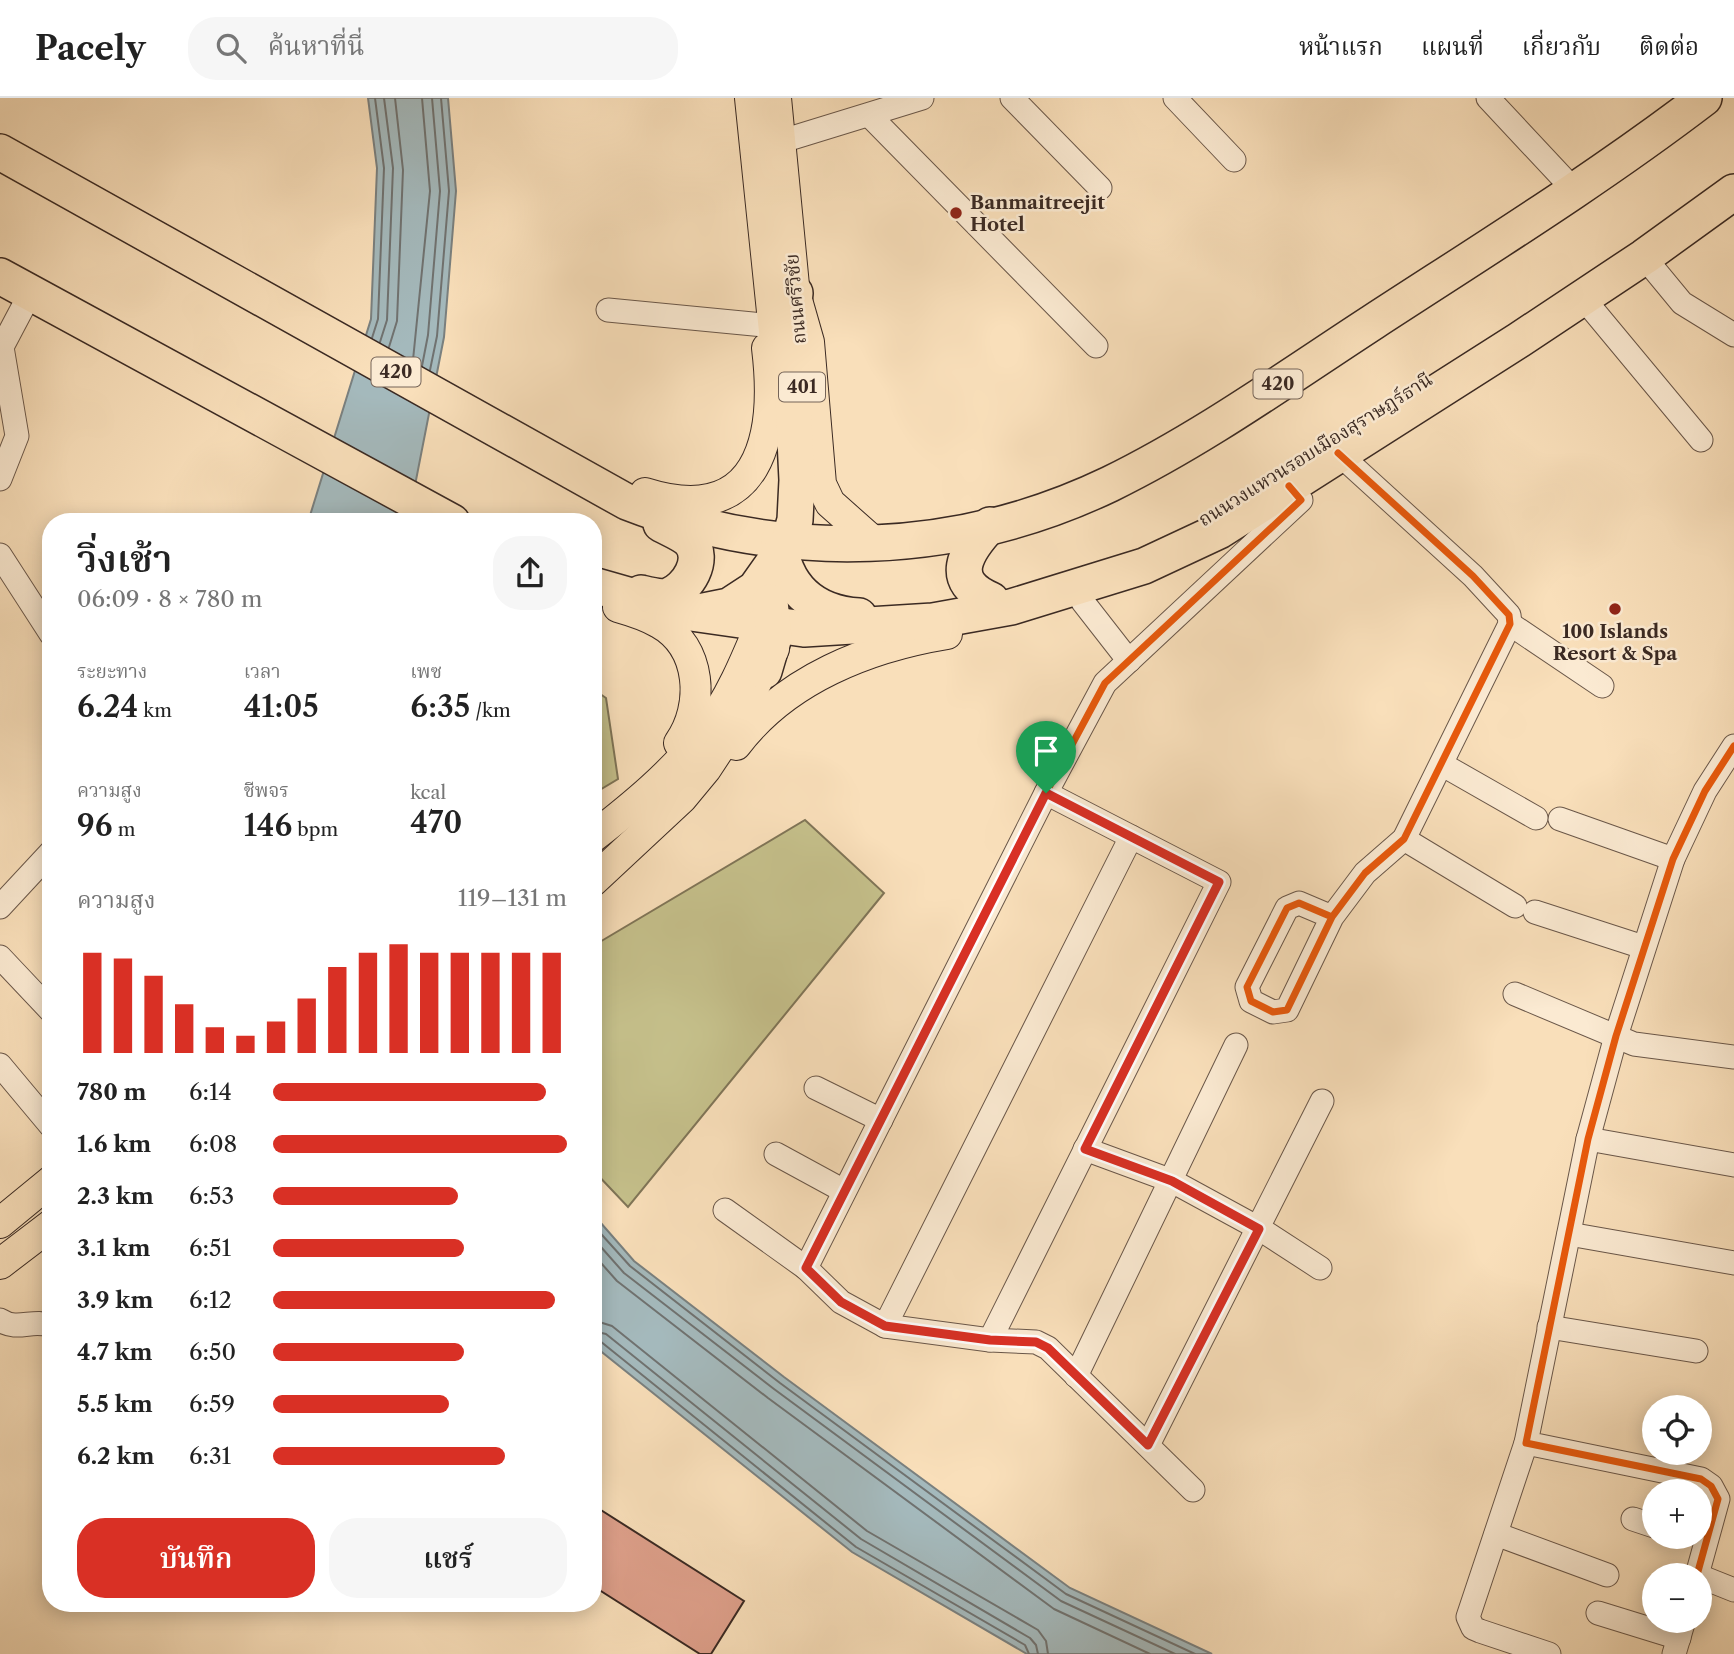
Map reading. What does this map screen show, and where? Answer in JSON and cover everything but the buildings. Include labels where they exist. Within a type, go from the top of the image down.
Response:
[{"type":"highway","name":"420","points":[[602,588],[691,613],[779,584],[827,545],[875,543],[962,533],[1058,506],[1111,483],[1211,428],[1619,163],[1704,98]]},
{"type":"highway","name":"420","points":[[0,152],[627,502],[679,522],[779,584]]},
{"type":"highway","name":"ถนนวงแหวนรอบเมืองสุราษฎร์ธานี","points":[[779,584],[804,629],[933,621],[1012,607],[1144,566],[1236,520],[1583,298],[1734,192]]},
{"type":"highway","points":[[0,276],[224,395],[436,513]]},
{"type":"highway","points":[[764,671],[774,637],[779,584],[795,520],[797,480],[790,340],[782,292]]},
{"type":"highway","points":[[544,455],[575,485],[612,506],[661,524],[740,545],[779,584],[828,612],[856,616],[926,614],[991,600],[1116,565],[1236,520]]},
{"type":"highway","points":[[602,582],[652,596],[667,596],[684,586],[696,561],[694,547],[688,540],[661,524]]},
{"type":"highway","points":[[990,525],[967,554],[964,566],[967,581],[975,593],[991,600]]},
{"type":"highway","points":[[779,584],[823,566],[848,552],[875,543]]},
{"type":"main road","name":"ถนนศรีวิชัย","points":[[750,98],[776,232],[782,292]]},
{"type":"main road","name":"ถนนศรีวิชัย","points":[[776,98],[779,142],[776,232]]},
{"type":"main road","points":[[544,455],[572,462],[631,489],[676,502],[698,501],[739,484],[758,462],[768,432],[770,375],[764,325],[782,292]]},
{"type":"main road","points":[[782,292],[809,342],[821,484],[830,503],[875,543]]},
{"type":"main road","points":[[602,865],[694,801],[756,722],[822,674],[853,658],[906,640],[1047,613],[1109,593],[1200,551],[1236,520]]},
{"type":"main road","points":[[602,830],[636,804],[704,733],[726,696],[779,584]]},
{"type":"main road","points":[[602,862],[641,814],[695,762],[730,713],[779,584]]},
{"type":"main road","points":[[602,601],[661,624],[676,638],[688,655],[698,695],[690,728],[667,760],[624,803],[602,818]]},
{"type":"main road","points":[[602,864],[682,798],[706,769],[764,671]]},
{"type":"main road","points":[[0,1223],[42,1188]]},
{"type":"main road","points":[[0,1264],[42,1232]]},
{"type":"street","points":[[779,142],[922,98]]},
{"type":"street","points":[[1012,98],[1100,188]]},
{"type":"street","points":[[1175,98],[1234,160]]},
{"type":"street","points":[[1488,98],[1576,191]]},
{"type":"street","points":[[869,115],[1096,346]]},
{"type":"street","points":[[1644,257],[1682,303],[1734,335]]},
{"type":"street","points":[[0,479],[17,436],[2,347],[31,292]]},
{"type":"street","points":[[1583,298],[1701,440]]},
{"type":"street","points":[[608,310],[764,325]]},
{"type":"street","points":[[1332,917],[1298,903],[1287,908],[1247,987],[1251,1001],[1273,1012],[1287,1010],[1332,917],[1365,873],[1404,839],[1443,765],[1510,624],[1508,615],[1473,576],[1338,453]]},
{"type":"street","points":[[806,1268],[1046,793],[1105,684],[1301,500],[1289,486]]},
{"type":"street","points":[[0,555],[42,620]]},
{"type":"street","points":[[1083,602],[1129,661]]},
{"type":"street","points":[[1510,624],[1602,686]]},
{"type":"street","points":[[1549,1654],[1480,1631],[1469,1623],[1468,1617],[1526,1443],[1588,1139],[1643,947],[1673,859],[1705,791],[1734,746]]},
{"type":"street","points":[[1443,765],[1536,818]]},
{"type":"street","points":[[990,1340],[1219,882],[1046,793]]},
{"type":"street","points":[[1560,819],[1673,859]]},
{"type":"street","points":[[885,1326],[1131,837]]},
{"type":"street","points":[[1404,839],[1525,909],[1643,947]]},
{"type":"street","points":[[0,907],[42,862]]},
{"type":"street","points":[[0,957],[42,1001]]},
{"type":"street","points":[[1515,994],[1634,1044],[1734,1057]]},
{"type":"street","points":[[1076,1376],[1236,1045]]},
{"type":"street","points":[[0,1066],[42,1115]]},
{"type":"street","points":[[816,1088],[881,1120]]},
{"type":"street","points":[[1148,1445],[1322,1101]]},
{"type":"street","points":[[1588,1139],[1734,1165]]},
{"type":"street","points":[[1085,1149],[1172,1181],[1259,1229],[1320,1268]]},
{"type":"street","points":[[776,1154],[844,1191]]},
{"type":"street","points":[[725,1210],[806,1268],[841,1302],[885,1326],[990,1340],[1036,1342],[1048,1348],[1193,1490]]},
{"type":"street","points":[[1569,1234],[1734,1263]]},
{"type":"street","points":[[0,1320],[16,1327],[42,1323]]},
{"type":"street","points":[[1549,1327],[1696,1351]]},
{"type":"street","points":[[1526,1443],[1701,1479]]},
{"type":"street","points":[[1712,1488],[1718,1499],[1712,1511]]},
{"type":"street","points":[[1496,1534],[1607,1575]]},
{"type":"street","points":[[1712,1581],[1734,1590]]},
{"type":"street","points":[[1598,1613],[1679,1637]]},
{"type":"shaded area","points":[[602,695],[606,698],[618,779],[602,789]]},
{"type":"shaded area","points":[[805,820],[884,893],[628,1207],[602,1180],[602,941]]},
{"type":"water","points":[[368,98],[448,98],[456,191],[444,337],[410,513],[311,513],[371,319],[377,168]]},
{"type":"water","points":[[602,1224],[634,1261],[784,1377],[1070,1588],[1212,1654],[1027,1654],[852,1552],[602,1352]]},
{"type":"cycle path","points":[[1332,917],[1287,1010],[1273,1012],[1251,1001],[1247,987],[1287,908],[1299,903],[1332,917],[1365,873],[1404,839],[1510,624],[1509,615],[1473,576],[1338,453]]},
{"type":"cycle path","points":[[806,1268],[1046,793],[1105,683],[1301,500],[1289,486]]},
{"type":"cycle path","points":[[1700,1563],[1718,1499],[1711,1486],[1701,1479],[1526,1443],[1588,1139],[1616,1036],[1673,859],[1705,791],[1734,746]]},
{"type":"place","name":"Banmaitreejit Hotel","points":[[956,213]]},
{"type":"place","name":"100 Islands Resort & Spa","points":[[1615,609]]},
{"type":"route","points":[[1046,793],[1219,882],[1085,1149],[1172,1181],[1259,1229],[1148,1445],[1048,1348],[1036,1342],[990,1340],[885,1326],[841,1302],[806,1268],[1046,793]]}]
